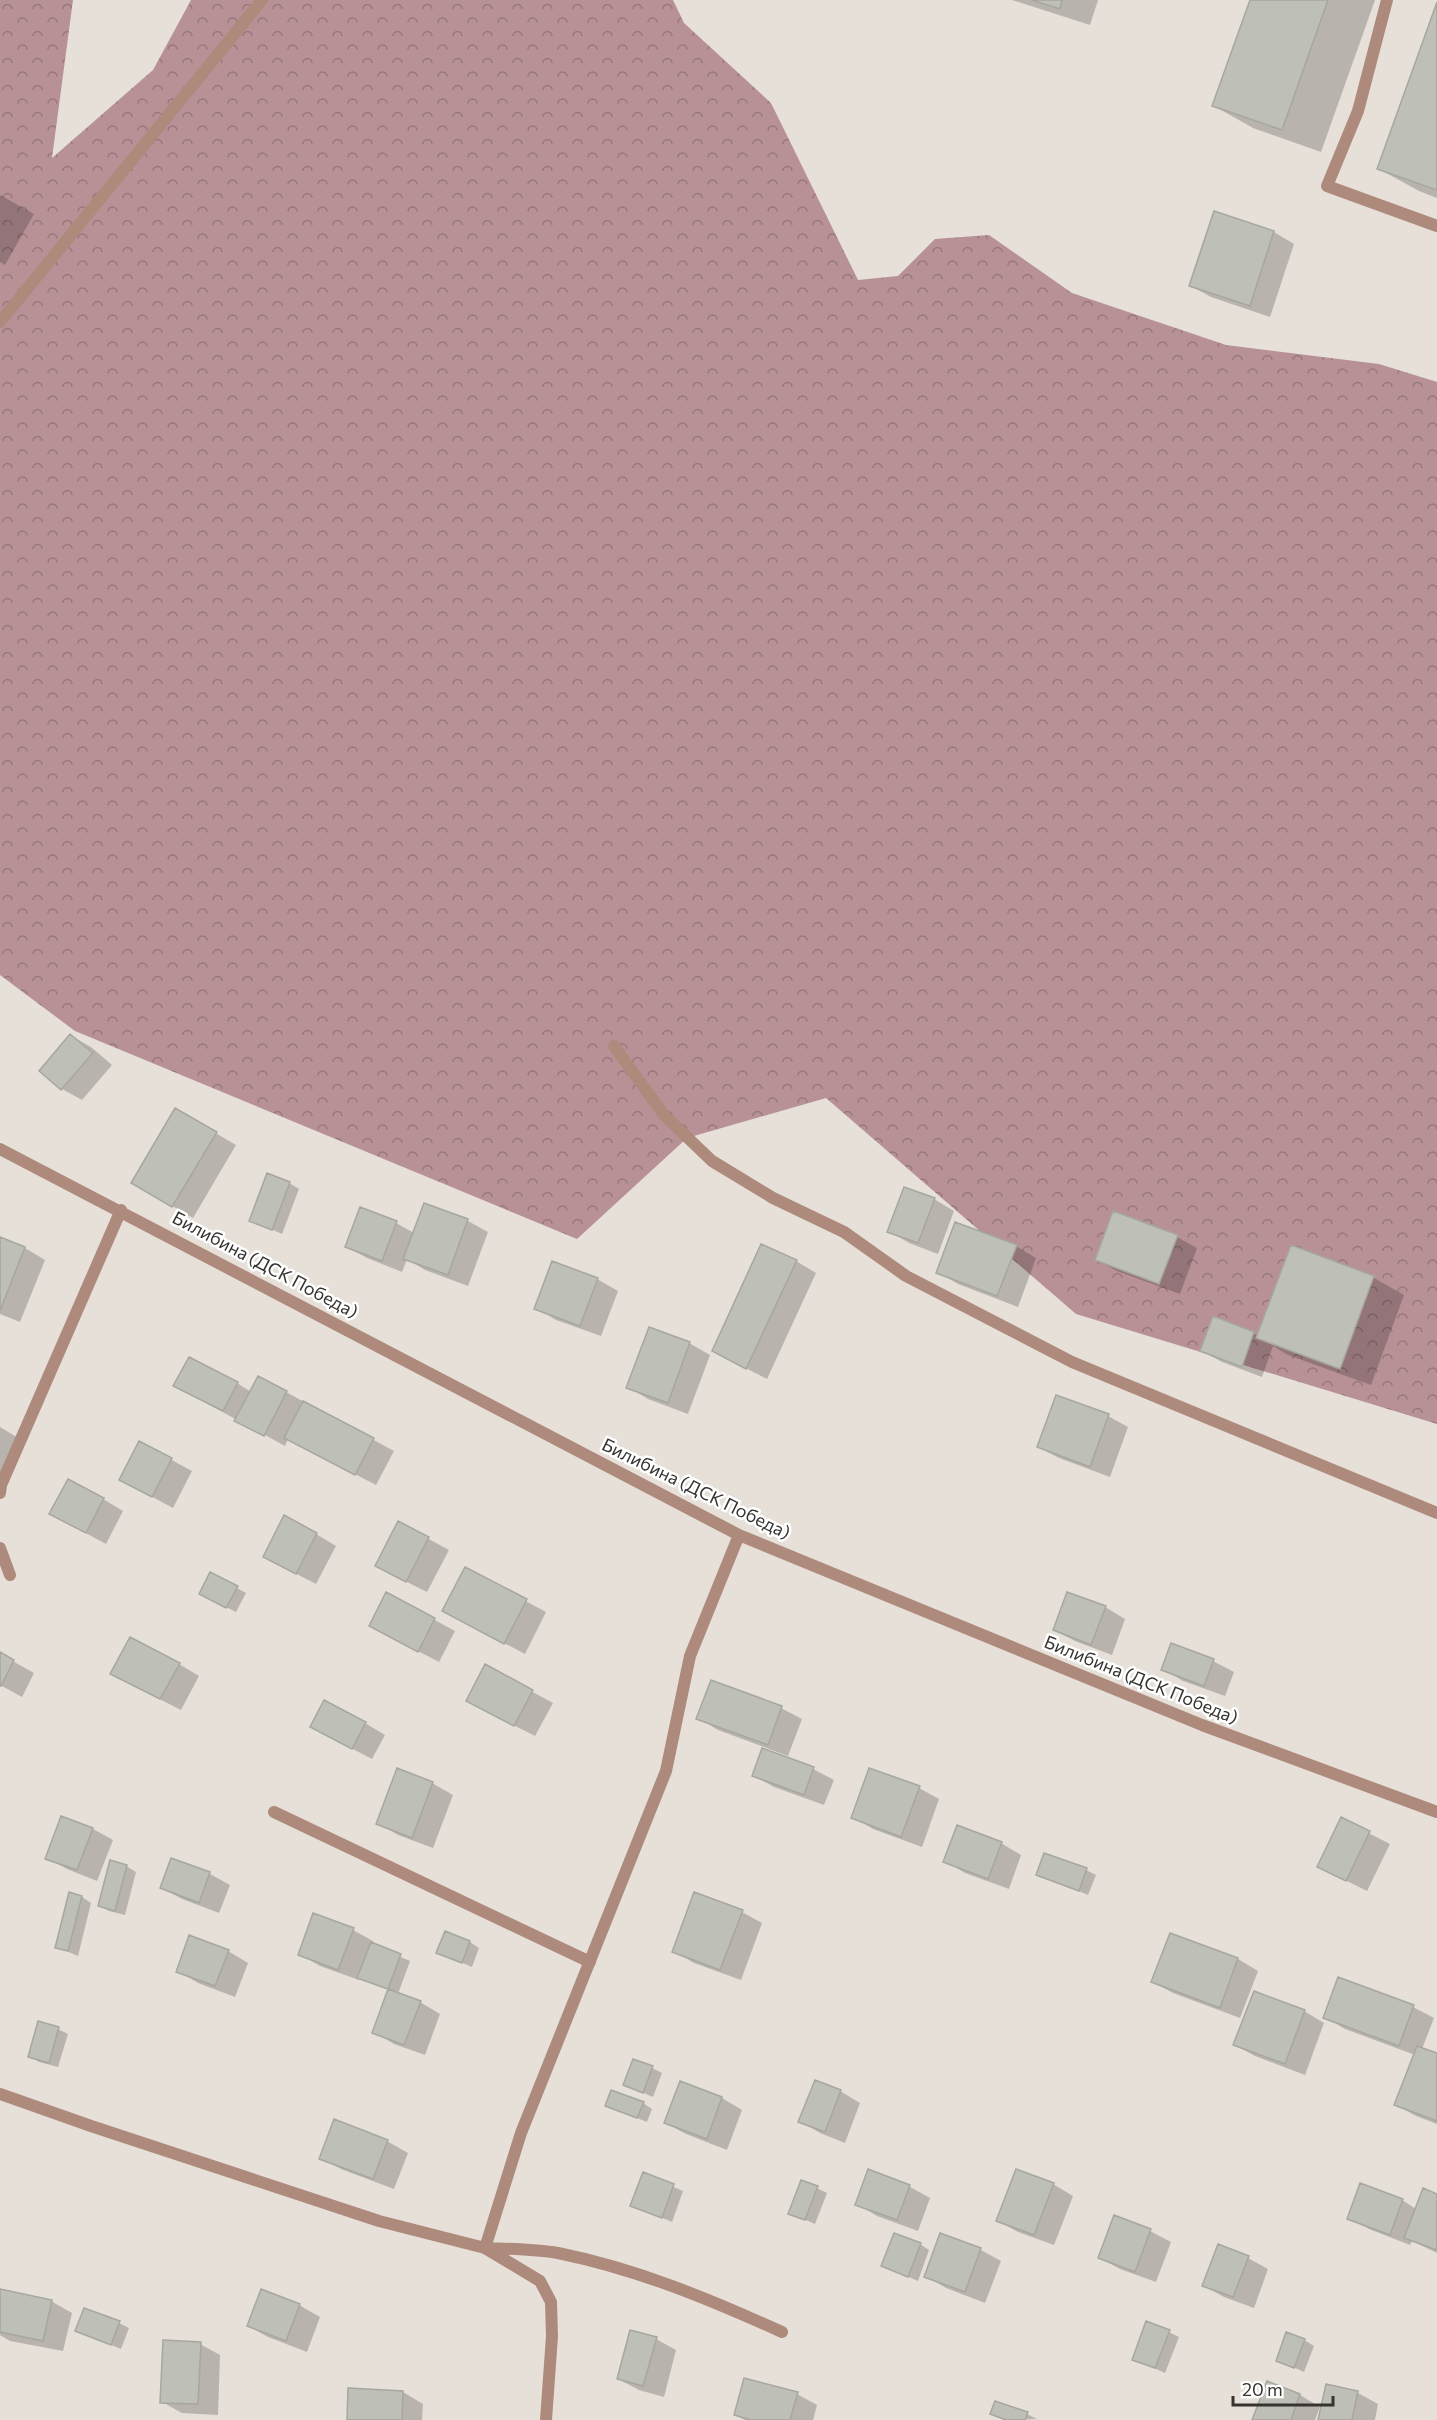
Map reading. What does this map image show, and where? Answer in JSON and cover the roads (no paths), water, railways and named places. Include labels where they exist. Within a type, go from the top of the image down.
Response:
[{"type":"street","points":[[0,322],[262,0]]},
{"type":"street","points":[[1387,0],[1358,111],[1328,186],[1437,226]]},
{"type":"street","points":[[614,1046],[664,1114],[712,1161],[773,1198],[844,1232],[906,1276],[1072,1362],[1437,1513]]},
{"type":"street","name":"Билибина (ДСК Победа)","points":[[0,1149],[121,1210],[740,1535],[1202,1725],[1437,1812]]},
{"type":"street","points":[[0,1493],[121,1210]]},
{"type":"street","points":[[485,2247],[521,2133],[666,1771],[690,1656],[740,1535]]},
{"type":"street","points":[[0,1548],[10,1575]]},
{"type":"street","points":[[274,1812],[590,1962]]},
{"type":"street","points":[[0,2094],[91,2127],[379,2221],[485,2247],[555,2253],[624,2269],[709,2299],[782,2332]]},
{"type":"street","points":[[485,2247],[540,2281],[551,2302],[552,2336],[546,2420]]}]
